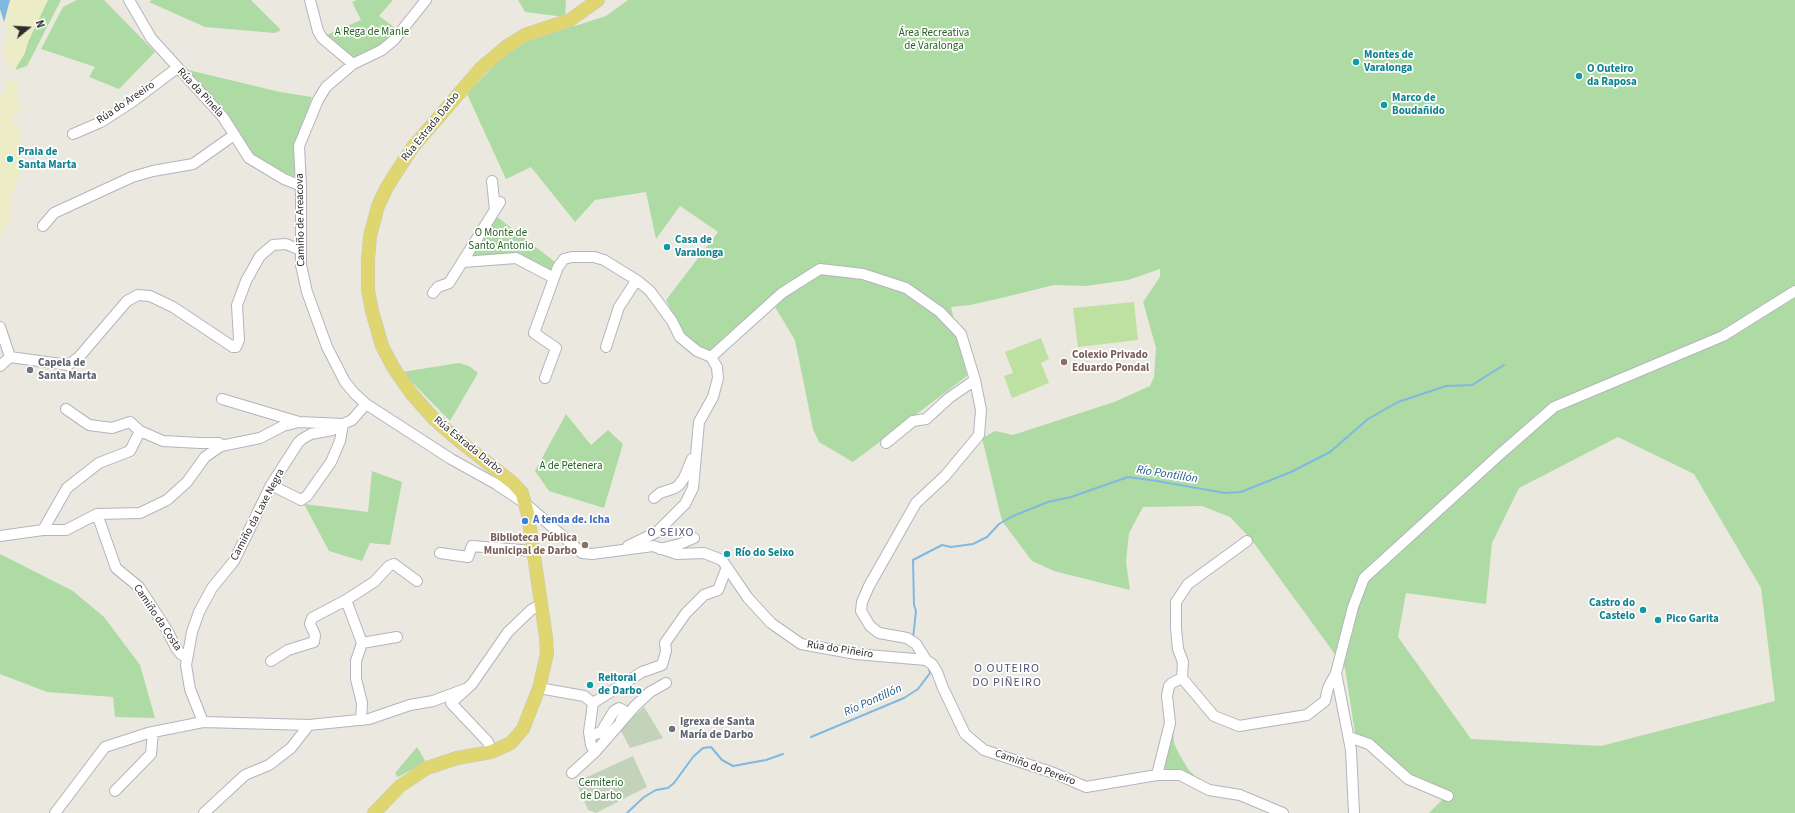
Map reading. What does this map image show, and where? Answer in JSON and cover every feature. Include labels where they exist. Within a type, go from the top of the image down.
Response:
[{"type":"main road","name":"Rúa Estrada Darbo","points":[[374,813],[400,786],[427,768],[457,758],[491,752],[503,748],[518,737],[523,729],[539,688],[547,654],[533,551],[532,512],[522,493],[513,483],[434,419],[411,393],[393,367],[382,346],[372,311],[368,290],[370,236],[378,206],[412,148],[481,68],[506,46],[524,35],[570,20],[598,0]]},
{"type":"street","name":"Rúa da Pinela","points":[[130,0],[151,38],[176,68],[223,117],[249,158],[284,179],[301,186]]},
{"type":"street","points":[[310,0],[318,32],[322,38],[353,64]]},
{"type":"street","name":"Camiño de Areacova","points":[[426,0],[394,40],[382,50],[353,64],[326,88],[311,114],[299,146],[301,186],[301,265],[307,292],[328,347],[345,382],[366,404],[451,459],[496,484],[532,512]]},
{"type":"street","name":"Rúa do Areeiro","points":[[73,134],[101,122],[132,102],[176,68]]},
{"type":"street","points":[[43,226],[54,213],[132,177],[153,171],[193,164],[234,135]]},
{"type":"street","points":[[433,293],[438,287],[449,283],[497,206],[492,181]]},
{"type":"street","points":[[0,366],[10,357],[68,365],[79,357],[127,301],[138,295],[150,296],[173,307],[233,348],[236,347],[239,340],[237,305],[246,281],[260,256],[273,245],[286,244],[300,250]]},
{"type":"street","points":[[545,378],[556,348],[534,333],[558,266],[564,259],[572,257],[594,257],[604,260],[638,281],[650,291],[672,321],[680,338],[697,351],[710,357],[717,367],[718,378],[713,397],[699,422],[693,488],[686,504],[658,532],[621,550]]},
{"type":"street","points":[[463,262],[516,258],[554,278]]},
{"type":"street","name":"Camiño do Pereiro","points":[[710,357],[782,293],[820,269],[863,274],[906,288],[940,312],[961,334],[975,380],[981,410],[979,435],[945,476],[916,503],[869,586],[862,602],[861,611],[870,626],[879,633],[907,638],[916,644],[926,660],[932,664],[937,672],[965,734],[984,750],[1054,773],[1086,787],[1157,775],[1180,775],[1209,790],[1240,795],[1282,813]]},
{"type":"street","points":[[606,347],[619,307],[634,284],[638,281]]},
{"type":"street","points":[[1246,541],[1188,584],[1176,602],[1178,649],[1183,662],[1182,678],[1214,716],[1239,726],[1307,715],[1325,701],[1328,688],[1336,673],[1353,607],[1364,578],[1554,407],[1723,336],[1795,291]]},
{"type":"street","points":[[0,327],[10,357]]},
{"type":"street","points":[[886,442],[913,421],[926,419],[949,398],[975,380]]},
{"type":"street","points":[[222,399],[299,422],[343,424],[340,441],[331,462],[307,496],[300,500],[271,485]]},
{"type":"street","name":"Camiño da Laxe Negra","points":[[203,722],[190,689],[186,665],[192,632],[198,612],[212,588],[234,561],[271,485],[302,439],[315,433],[332,430],[352,420],[366,404]]},
{"type":"street","points":[[66,410],[89,425],[112,428],[130,422],[140,431],[163,441],[219,443],[221,446]]},
{"type":"street","points":[[0,536],[43,530],[66,530],[97,514],[140,513],[167,500],[187,482],[205,457],[221,446],[260,438],[283,426],[299,422]]},
{"type":"street","points":[[43,530],[67,488],[100,463],[130,452],[140,431]]},
{"type":"street","points":[[654,498],[660,492],[675,488],[679,485],[689,468],[696,447]]},
{"type":"street","name":"Rúa do Piñeiro","points":[[532,512],[582,553],[592,554],[652,546],[677,554],[704,553],[722,560],[748,598],[771,622],[800,644],[856,654],[926,660]]},
{"type":"street","name":"Camiño da Costa","points":[[97,514],[116,568],[138,587],[167,630],[176,648],[187,658]]},
{"type":"street","points":[[660,549],[680,544],[694,538]]},
{"type":"street","points":[[440,554],[468,557],[472,546],[533,551]]},
{"type":"street","points":[[271,661],[288,650],[314,642],[316,635],[310,624],[312,618],[346,600],[374,582],[389,566],[394,564],[417,581]]},
{"type":"street","points":[[592,703],[642,672],[662,665],[666,651],[665,643],[686,613],[704,596],[718,590],[727,568]]},
{"type":"street","points":[[346,600],[362,643],[356,661],[356,680],[362,703],[360,720]]},
{"type":"street","points":[[491,752],[488,742],[451,703],[472,684],[508,632],[531,610],[541,604]]},
{"type":"street","points":[[362,643],[397,637]]},
{"type":"street","points":[[1336,673],[1352,750],[1354,813]]},
{"type":"street","points":[[1157,775],[1170,723],[1168,691],[1172,683],[1182,678]]},
{"type":"street","points":[[572,773],[595,752],[650,692],[666,683]]},
{"type":"street","points":[[539,688],[584,696],[592,703]]},
{"type":"street","points":[[55,813],[105,747],[153,732],[203,722],[309,725],[369,719],[410,705],[433,701],[465,689]]},
{"type":"street","points":[[592,703],[589,732],[590,746],[595,752]]},
{"type":"street","points":[[589,732],[593,734],[601,732],[614,711],[619,708],[623,710],[624,714],[617,727]]},
{"type":"street","points":[[204,813],[245,775],[269,765],[291,748],[309,725]]},
{"type":"street","points":[[115,792],[151,754],[153,732]]},
{"type":"street","points":[[1349,736],[1369,744],[1408,779],[1448,796]]},
{"type":"green space","points":[[47,0],[61,0],[27,66],[15,70]]},
{"type":"green space","points":[[77,0],[104,0],[155,52],[119,89],[89,77],[95,67],[41,49],[63,7]]},
{"type":"green space","points":[[152,0],[251,0],[281,30],[275,33],[205,27],[149,2]]},
{"type":"green space","name":"A Rega de Manle","points":[[357,0],[393,0],[379,16],[398,30],[382,48],[356,60],[324,36],[361,20],[352,2]]},
{"type":"green space","points":[[518,0],[566,0],[565,17],[525,12]]},
{"type":"green space","name":"Área Recreativa de Varalonga","points":[[628,0],[1795,0],[1795,813],[1429,813],[1449,793],[1410,778],[1355,733],[1345,668],[1251,539],[1230,517],[1202,506],[1143,507],[1129,533],[1126,562],[1130,590],[1054,571],[1032,561],[1002,521],[982,438],[995,431],[1013,435],[1114,402],[1150,386],[1154,377],[1156,348],[1143,302],[1160,277],[1160,269],[1128,280],[1086,286],[1054,285],[970,305],[951,307],[967,376],[853,462],[819,442],[813,429],[795,340],[775,307],[710,352],[684,336],[666,300],[718,232],[680,206],[656,239],[646,192],[595,200],[575,222],[531,167],[506,179],[467,94],[498,61],[533,34],[575,26],[606,16]],"holes":[[[1618,437],[1694,474],[1761,588],[1775,701],[1601,746],[1471,739],[1398,637],[1406,593],[1486,604],[1492,543],[1519,488]]]},
{"type":"green space","points":[[184,69],[280,92],[312,97],[296,148],[298,178],[278,170],[248,150]]},
{"type":"green space","name":"O Monte de Santo Antonio","points":[[496,216],[555,262],[549,274],[517,256],[472,258]]},
{"type":"green space","points":[[1134,302],[1138,340],[1078,347],[1073,308]]},
{"type":"green space","points":[[1041,338],[1049,359],[1041,363],[1049,383],[1012,398],[1004,376],[1013,373],[1005,352]]},
{"type":"green space","points":[[459,363],[469,366],[478,373],[450,421],[402,372]]},
{"type":"green space","name":"A de Petenera","points":[[566,414],[591,445],[608,430],[623,444],[604,508],[549,491],[535,471]]},
{"type":"green space","points":[[372,471],[402,482],[390,545],[370,543],[362,561],[329,551],[304,504],[368,512]]},
{"type":"green space","points":[[0,554],[73,591],[104,617],[140,665],[155,718],[115,717],[113,697],[47,692],[0,674]]},
{"type":"green space","name":"Cemiterio de Darbo","points":[[644,707],[663,738],[630,748],[620,729]]},
{"type":"green space","points":[[1173,730],[1174,743],[1178,752],[1188,769],[1200,781],[1164,772],[1161,769]]},
{"type":"green space","points":[[417,747],[426,762],[398,777],[395,773]]},
{"type":"green space","name":"Cemiterio de Darbo","points":[[633,756],[647,787],[596,813],[588,810],[576,782]]},
{"type":"sand","points":[[10,0],[48,0],[28,42],[25,53],[14,71],[2,53],[8,35],[5,22]]},
{"type":"sand","name":"Praia de Santa Marta","points":[[12,79],[18,87],[17,96],[21,109],[14,116],[12,121],[20,127],[21,166],[19,177],[12,192],[10,220],[0,237],[0,95],[8,88],[6,81]]},
{"type":"water","points":[[0,0],[10,0],[4,22],[0,9]]},
{"type":"waterway","name":"Río Pontillón","points":[[913,638],[916,611],[914,605],[913,560],[942,545],[951,547],[973,544],[987,537],[999,524],[1013,516],[1048,502],[1071,497],[1128,477],[1225,493],[1241,492],[1291,472],[1330,452],[1368,419],[1398,402],[1446,386],[1472,385],[1504,365]]},
{"type":"waterway","name":"Río Pontillón","points":[[811,737],[904,698],[918,689],[930,673],[929,668]]},
{"type":"waterway","name":"Río Pontillón","points":[[627,813],[644,797],[656,790],[668,788],[674,783],[693,757],[703,748],[711,747],[722,760],[733,766],[766,760],[783,754]]},
{"type":"place","name":"Montes de Varalonga","points":[[1356,62]]},
{"type":"place","name":"O Outeiro da Raposa","points":[[1579,76]]},
{"type":"place","name":"Marco de Boudañido","points":[[1384,105]]},
{"type":"place","name":"Praia de Santa Marta","points":[[10,159]]},
{"type":"place","name":"Casa de Varalonga","points":[[667,247]]},
{"type":"place","name":"Colexio Privado Eduardo Pondal","points":[[1064,362]]},
{"type":"place","name":"Capela de Santa Marta","points":[[30,370]]},
{"type":"place","name":"A tenda de. Icha","points":[[525,521]]},
{"type":"place","name":"Biblioteca Pública Municipal de Darbo","points":[[585,545]]},
{"type":"place","name":"Río do Seixo","points":[[727,554]]},
{"type":"place","name":"Castro do Castelo","points":[[1643,610]]},
{"type":"place","name":"Pico Garita","points":[[1658,620]]},
{"type":"place","name":"Reitoral de Darbo","points":[[590,685]]},
{"type":"place","name":"Igrexa de Santa María de Darbo","points":[[672,729]]},
{"type":"district","name":"O SEIXO","points":[[671,533]]},
{"type":"district","name":"O OUTEIRO DO PIÑEIRO","points":[[1007,676]]}]
